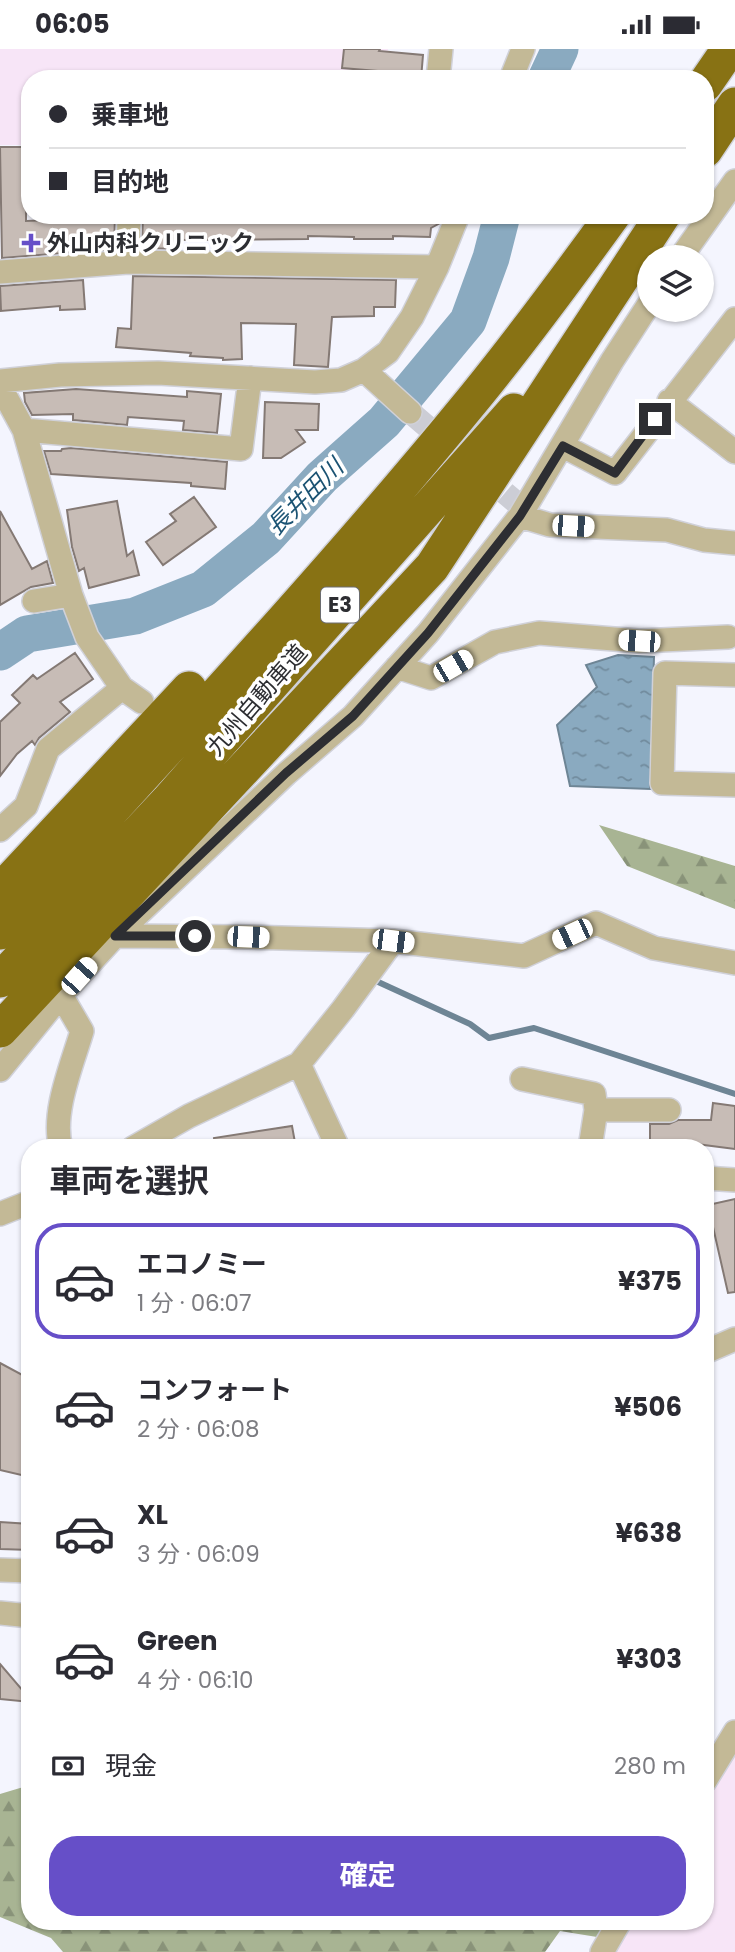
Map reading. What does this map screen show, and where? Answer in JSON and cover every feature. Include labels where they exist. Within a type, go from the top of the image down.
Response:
[{"type":"highway","points":[[714,71],[729,49]]},
{"type":"highway","points":[[714,137],[735,105]]},
{"type":"highway","name":"九州自動車道","points":[[0,932],[320,580],[477,396],[606,224]]},
{"type":"highway","name":"九州自動車道","points":[[0,980],[168,801],[508,419],[655,224]]},
{"type":"highway","points":[[0,1030],[432,567],[656,224]]},
{"type":"highway","points":[[0,891],[561,287]]},
{"type":"street","points":[[439,70],[441,49]]},
{"type":"street","points":[[515,70],[523,49]]},
{"type":"street","points":[[714,211],[735,181]]},
{"type":"street","points":[[128,261],[129,224]]},
{"type":"street","points":[[142,702],[122,688],[87,637],[71,595],[24,430],[0,383],[60,375],[158,373],[315,383],[371,376],[412,317],[437,267],[454,224]]},
{"type":"street","points":[[690,245],[704,224]]},
{"type":"street","points":[[0,272],[128,261],[437,267]]},
{"type":"street","points":[[563,446],[615,473],[735,319]]},
{"type":"street","points":[[0,1070],[115,936],[248,803],[353,716],[428,633],[520,516],[637,322]]},
{"type":"street","points":[[371,376],[409,411]]},
{"type":"street","points":[[24,430],[241,449],[250,378]]},
{"type":"street","points":[[669,401],[735,452]]},
{"type":"street","points":[[520,516],[550,525],[667,530],[704,540],[735,543]]},
{"type":"street","points":[[34,601],[71,595]]},
{"type":"street","points":[[397,667],[431,678],[495,642],[539,633],[639,641],[728,638]]},
{"type":"street","points":[[735,675],[666,673],[662,783],[735,785]]},
{"type":"street","points":[[0,830],[26,806],[48,749],[122,688]]},
{"type":"street","points":[[115,936],[393,941],[524,956],[596,923],[654,948],[735,963]]},
{"type":"street","points":[[149,1139],[189,1116],[299,1064],[393,941]]},
{"type":"street","points":[[59,1139],[61,1103],[82,1031],[61,996]]},
{"type":"street","points":[[299,1064],[334,1139]]},
{"type":"street","points":[[522,1079],[593,1094],[596,1109],[591,1139]]},
{"type":"street","points":[[596,1109],[669,1110]]},
{"type":"street","points":[[714,1178],[735,1179]]},
{"type":"street","points":[[0,1214],[21,1206]]},
{"type":"street","points":[[714,1348],[735,1339]]},
{"type":"street","points":[[0,1570],[21,1570]]},
{"type":"street","points":[[0,1613],[21,1615]]},
{"type":"street","points":[[714,1766],[735,1732]]},
{"type":"street","points":[[601,1952],[614,1930]]},
{"type":"shaded area","points":[[0,49],[388,49],[386,70],[21,70],[21,145],[0,145]]},
{"type":"shaded area","points":[[735,1751],[735,1952],[612,1952],[625,1930],[714,1930],[714,1785]]},
{"type":"green space","points":[[599,825],[735,866],[735,909],[627,866]]},
{"type":"green space","points":[[21,1788],[21,1926],[0,1917],[0,1794]]},
{"type":"green space","points":[[32,1930],[601,1930],[597,1937],[560,1931],[545,1952],[63,1952],[51,1938]]},
{"type":"water","points":[[618,655],[654,657],[650,789],[570,786],[557,725],[597,687],[586,665]]},
{"type":"building","points":[[344,49],[380,49],[379,51],[423,55],[422,70],[342,68]]},
{"type":"building","points":[[0,147],[21,147],[21,224],[115,224],[114,249],[2,258]]},
{"type":"building","points":[[143,224],[438,224],[431,228],[430,237],[354,239],[308,236],[308,239],[177,240],[177,249],[142,248]]},
{"type":"building","points":[[133,276],[396,280],[395,307],[374,307],[374,316],[332,317],[328,367],[294,365],[296,324],[241,323],[242,359],[223,360],[190,356],[191,353],[116,347],[118,328],[131,329]]},
{"type":"building","points":[[83,280],[85,309],[60,310],[60,306],[1,311],[0,286]]},
{"type":"building","points":[[76,389],[187,397],[187,391],[221,394],[217,433],[183,430],[184,421],[128,417],[127,425],[73,420],[73,414],[32,415],[25,402],[24,393]]},
{"type":"building","points":[[265,402],[319,404],[318,430],[296,430],[305,442],[281,458],[263,458]]},
{"type":"building","points":[[71,448],[227,462],[225,489],[191,486],[191,483],[51,474],[44,451]]},
{"type":"building","points":[[194,497],[216,527],[163,565],[146,542],[176,521],[170,514]]},
{"type":"building","points":[[117,501],[127,556],[133,551],[139,575],[89,588],[84,568],[79,571],[72,547],[67,510]]},
{"type":"building","points":[[0,511],[32,569],[47,561],[53,583],[31,587],[0,605]]},
{"type":"building","points":[[75,653],[93,679],[60,702],[70,712],[39,738],[35,745],[32,741],[17,754],[0,776],[0,722],[20,703],[12,695],[33,675],[37,679]]},
{"type":"building","points":[[713,1103],[735,1106],[735,1149],[714,1146],[714,1139],[650,1139],[650,1124],[669,1124],[678,1120],[711,1120]]},
{"type":"building","points":[[292,1126],[294,1139],[214,1139]]},
{"type":"building","points":[[735,1199],[735,1292],[728,1293],[714,1231],[714,1204]]},
{"type":"building","points":[[0,1363],[21,1374],[21,1475],[0,1470]]},
{"type":"building","points":[[0,1522],[21,1523],[21,1550],[0,1549]]},
{"type":"building","points":[[0,1664],[21,1688],[21,1701],[0,1699]]},
{"type":"waterway","name":"長井田川","points":[[550,70],[560,49]]},
{"type":"waterway","name":"長井田川","points":[[0,652],[27,634],[135,616],[203,589],[266,538],[322,477],[384,422],[468,321],[491,258],[500,224]]},
{"type":"waterway","points":[[376,981],[470,1024],[489,1038],[534,1028],[735,1094]]},
{"type":"tunnel","points":[[410,412],[450,446]]},
{"type":"tunnel","points":[[479,471],[524,509]]},
{"type":"place","name":"外山内科クリニック","points":[[31,243]]},
{"type":"route","points":[[195,936],[115,936],[217,842],[286,773],[353,716],[428,633],[520,516],[563,446],[615,473],[655,419]]}]
